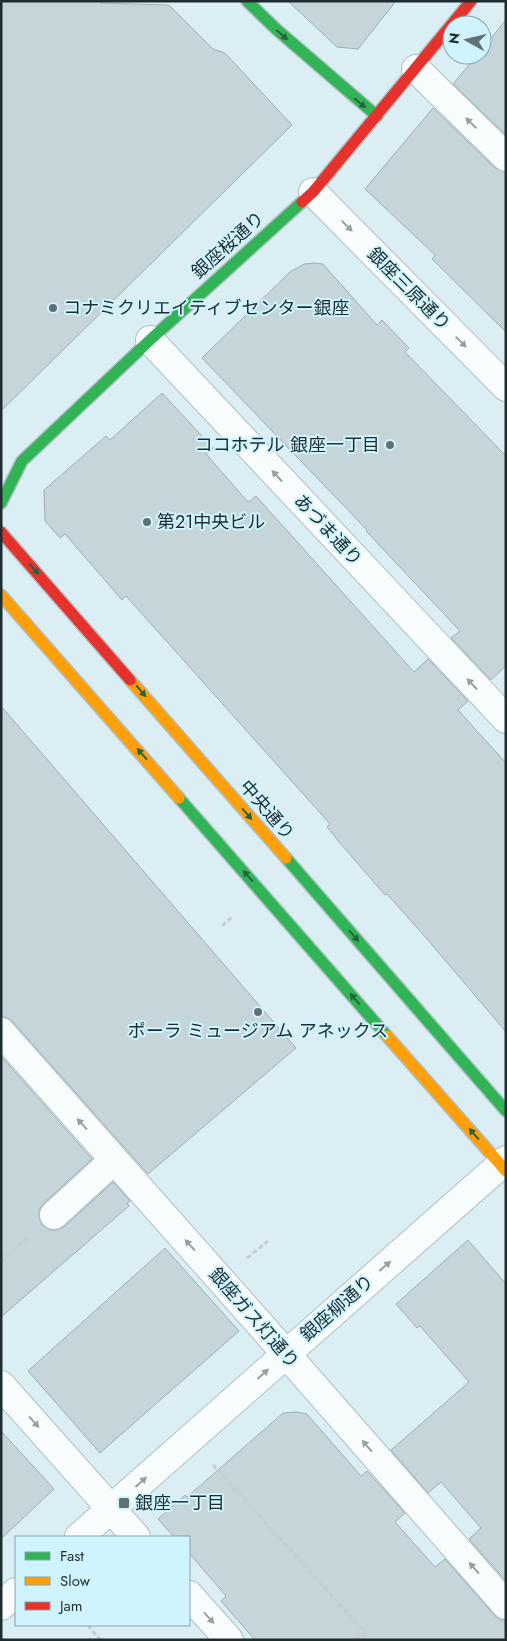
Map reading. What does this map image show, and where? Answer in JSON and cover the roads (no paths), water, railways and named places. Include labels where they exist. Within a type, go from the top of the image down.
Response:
[{"type":"main road","points":[[247,1],[276,29],[377,116]]},
{"type":"main road","name":"銀座桜通り","points":[[1,503],[22,461],[150,340],[313,192],[471,1]]},
{"type":"main road","name":"中央通り","points":[[1,532],[506,1111]]},
{"type":"main road","points":[[1,594],[504,1165]]},
{"type":"street","points":[[416,69],[506,157]]},
{"type":"street","name":"銀座三原通り","points":[[313,192],[506,387]]},
{"type":"street","name":"あづま通り","points":[[150,340],[506,719]]},
{"type":"street","name":"銀座ガス灯通り","points":[[1,1032],[286,1353],[506,1605]]},
{"type":"street","points":[[54,1215],[114,1160]]},
{"type":"street","name":"銀座柳通り","points":[[80,1536],[286,1353],[504,1165]]},
{"type":"street","points":[[1,1385],[135,1536]]},
{"type":"street","points":[[1,1606],[15,1593]]},
{"type":"street","points":[[190,1596],[229,1640]]},
{"type":"place","name":"コナミクリエイティブセンター銀座","points":[[53,308]]},
{"type":"place","name":"ココホテル 銀座一丁目","points":[[390,445]]},
{"type":"place","name":"第21中央ビル","points":[[147,522]]},
{"type":"place","name":"ポーラ ミュージアム アネックス","points":[[258,1012]]},
{"type":"place","name":"銀座一丁目","points":[[124,1503]]}]
